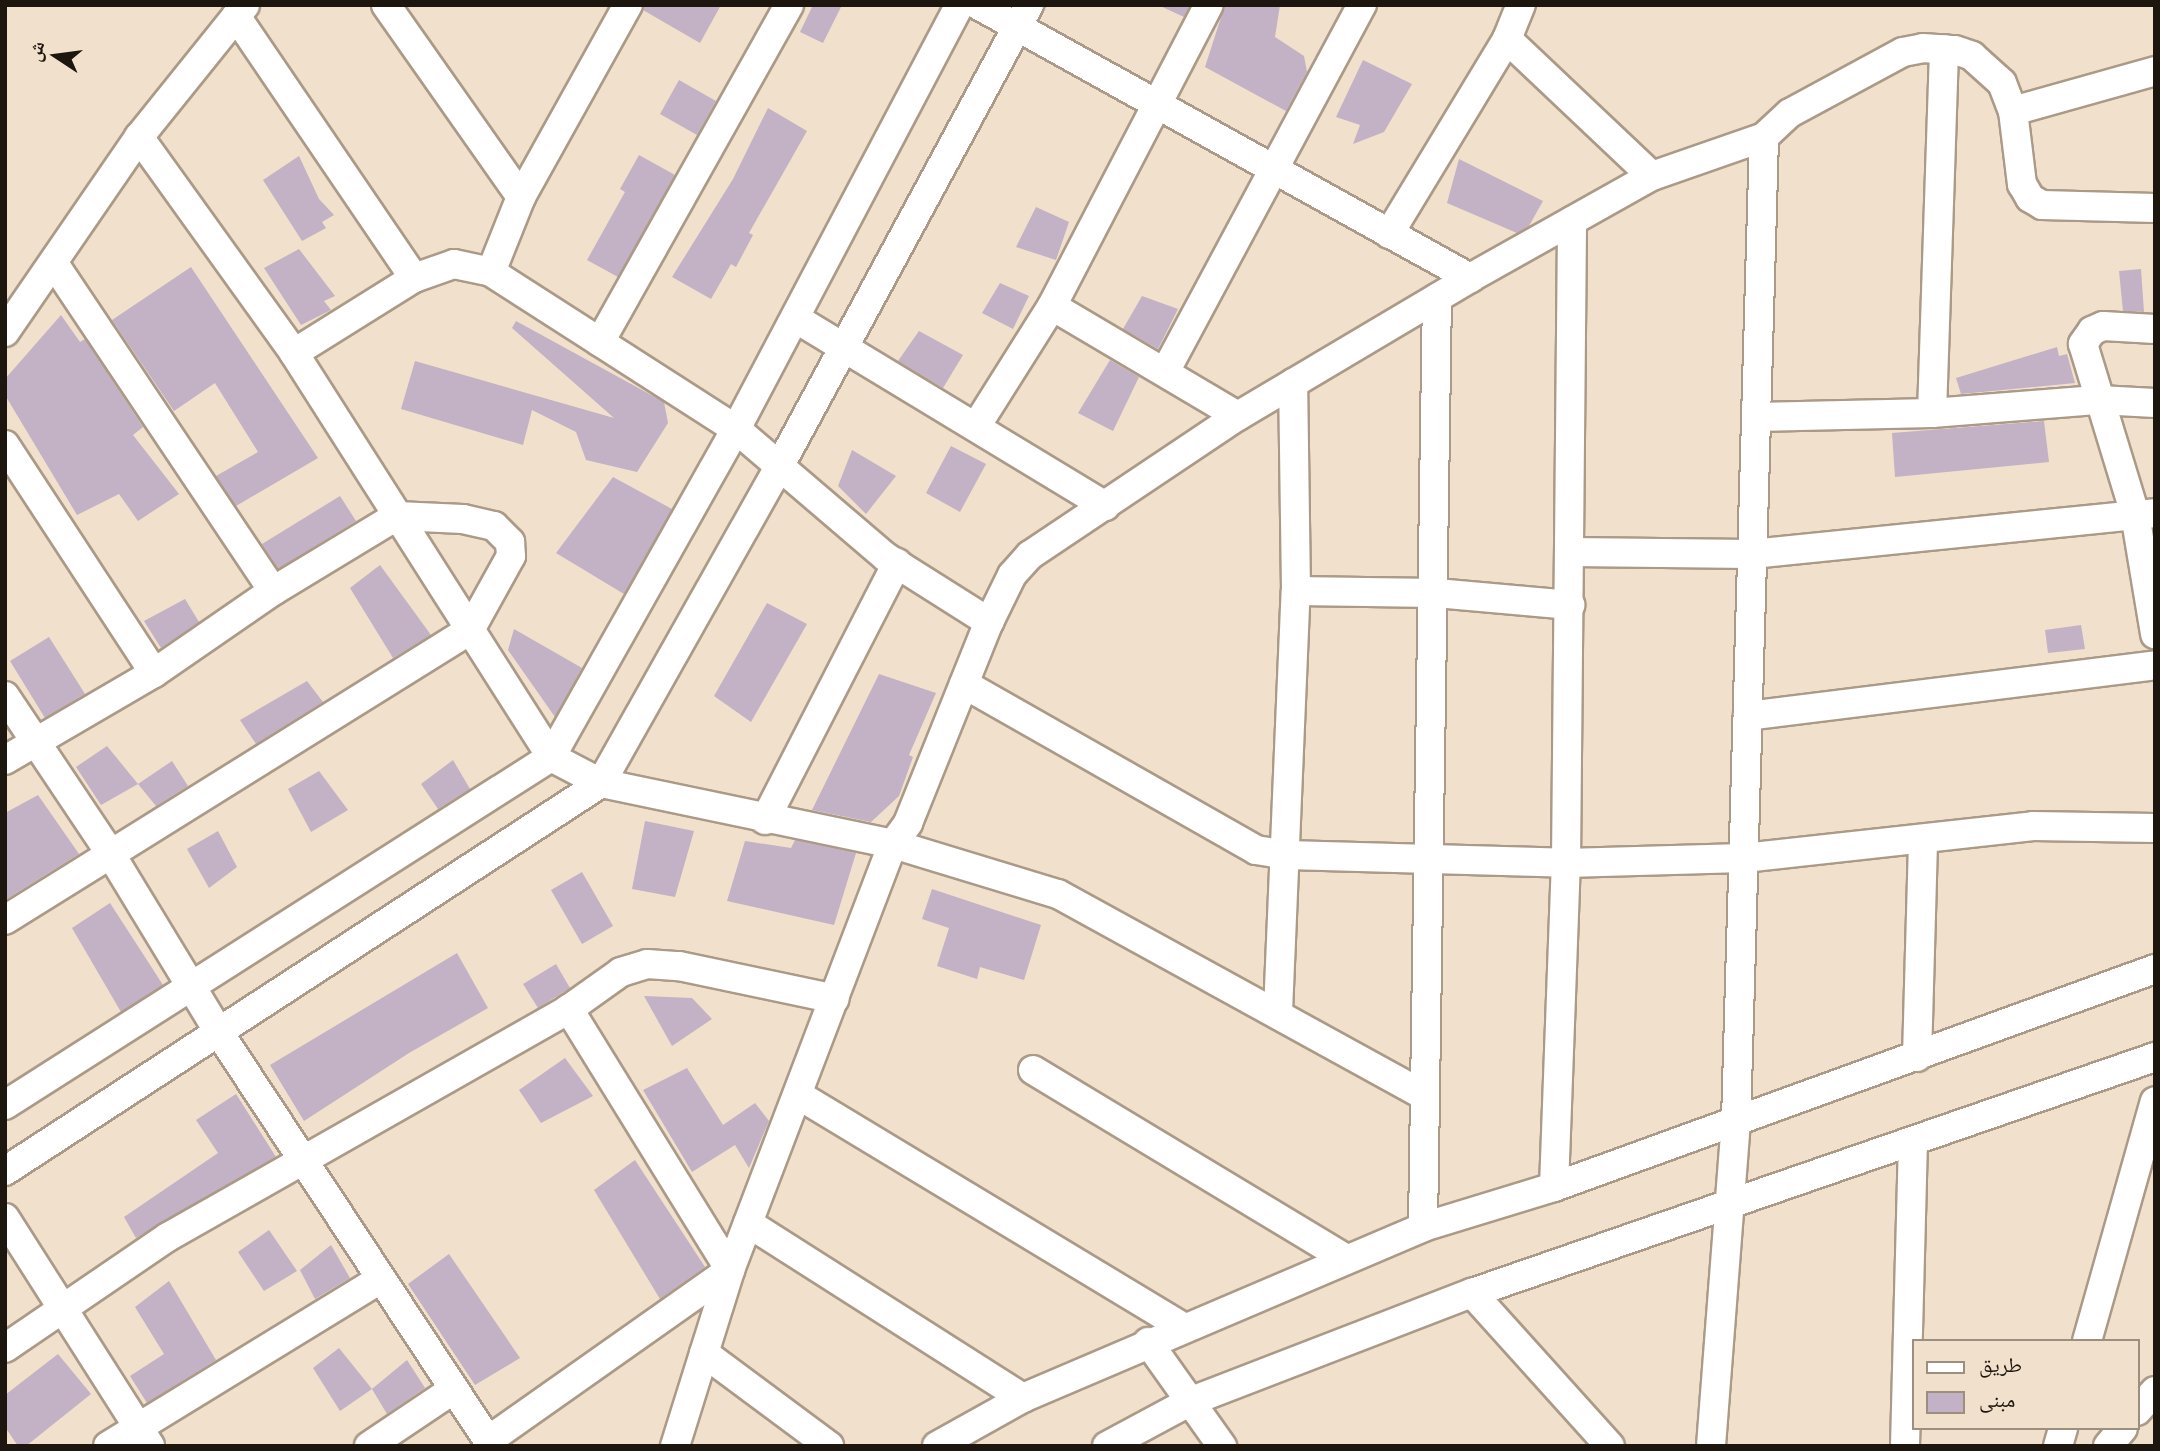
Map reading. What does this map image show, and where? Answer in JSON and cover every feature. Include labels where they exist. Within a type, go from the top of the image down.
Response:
[{"type":"street","points":[[386,5],[521,197]]},
{"type":"street","points":[[491,272],[521,197],[628,5]]},
{"type":"street","points":[[600,342],[789,5]]},
{"type":"street","points":[[5,1105],[551,757],[736,429],[960,5]]},
{"type":"street","points":[[978,5],[1023,16],[1153,106],[1275,168],[1470,278]]},
{"type":"street","points":[[977,425],[1052,306],[1153,106],[1209,5]]},
{"type":"street","points":[[1165,372],[1362,5]]},
{"type":"street","points":[[1389,234],[1507,39],[1521,5]]},
{"type":"street","points":[[5,332],[55,265],[139,137],[240,11],[415,278]]},
{"type":"street","points":[[5,1171],[220,1034],[601,783],[778,469],[1023,16]]},
{"type":"street","points":[[1507,39],[1652,176]]},
{"type":"street","points":[[1932,413],[1944,49]]},
{"type":"street","points":[[675,1446],[730,1270],[800,1096],[892,844],[908,823],[989,622],[1012,575],[1030,555],[1238,416],[1470,278],[1652,176],[1764,136],[1790,113],[1903,52],[1944,49],[1972,57],[2002,83],[2013,111],[2022,184],[2030,198],[2042,205],[2155,208]]},
{"type":"street","points":[[2013,111],[2155,71]]},
{"type":"street","points":[[1711,1446],[1736,1122],[1764,136]]},
{"type":"street","points":[[139,137],[294,353],[551,757],[601,783],[765,820],[892,844],[1058,894],[1278,1012],[1424,1095]]},
{"type":"street","points":[[1554,1187],[1566,863],[1572,221]]},
{"type":"street","points":[[294,353],[415,278],[454,264],[491,272],[736,429],[778,469],[897,563],[989,622]]},
{"type":"street","points":[[55,265],[274,591]]},
{"type":"street","points":[[1423,1227],[1436,593],[1437,298]]},
{"type":"street","points":[[1052,306],[1238,416]]},
{"type":"street","points":[[794,318],[977,425],[1106,506]]},
{"type":"street","points":[[2155,329],[2103,326],[2092,331],[2083,344],[2099,400],[2145,514],[2155,634]]},
{"type":"street","points":[[1278,1012],[1287,855],[1296,590],[1293,383]]},
{"type":"street","points":[[1756,418],[1932,413],[2099,400],[2155,403]]},
{"type":"street","points":[[5,445],[155,673]]},
{"type":"street","points":[[1571,552],[1752,554],[2145,514]]},
{"type":"street","points":[[5,760],[155,673],[274,591],[397,516],[463,519],[494,526],[510,542],[511,556],[470,630],[5,920]]},
{"type":"street","points":[[765,820],[897,563]]},
{"type":"street","points":[[1296,590],[1436,593],[1570,605]]},
{"type":"street","points":[[1748,716],[1982,690],[2155,665]]},
{"type":"street","points":[[964,684],[1256,850],[1287,855],[1431,856],[1566,863],[1744,858],[2033,826],[2155,828]]},
{"type":"street","points":[[5,696],[110,853],[220,1034],[490,1443],[730,1270]]},
{"type":"street","points":[[1917,1057],[1923,840]]},
{"type":"street","points":[[5,1348],[168,1237],[569,1009],[621,972],[647,964],[835,999]]},
{"type":"street","points":[[937,1446],[1023,1398],[1183,1327],[1423,1227],[1554,1187],[2155,969]]},
{"type":"street","points":[[569,1009],[730,1270]]},
{"type":"street","points":[[1107,1446],[1189,1402],[1472,1293],[1730,1208],[2155,1057]]},
{"type":"street","points":[[1033,1070],[1346,1259]]},
{"type":"street","points":[[800,1096],[1183,1327]]},
{"type":"street","points":[[2088,1339],[2155,1101]]},
{"type":"street","points":[[1905,1446],[1913,1143]]},
{"type":"street","points":[[5,1218],[144,1436]]},
{"type":"street","points":[[748,1223],[1023,1398]]},
{"type":"street","points":[[108,1446],[144,1436],[380,1279]]},
{"type":"street","points":[[1472,1293],[1610,1446]]},
{"type":"street","points":[[1148,1342],[1222,1446]]},
{"type":"street","points":[[704,1353],[829,1446]]},
{"type":"street","points":[[369,1446],[454,1389]]},
{"type":"street","points":[[2139,1409],[2155,1391]]},
{"type":"street","points":[[2108,1446],[2121,1430]]},
{"type":"building","points":[[645,5],[721,5],[700,43],[643,10]]},
{"type":"building","points":[[813,5],[842,5],[823,43],[800,32]]},
{"type":"building","points":[[1158,5],[1190,5],[1184,17]]},
{"type":"building","points":[[1225,5],[1280,5],[1275,37],[1304,56],[1307,72],[1286,111],[1205,67]]},
{"type":"building","points":[[1363,60],[1412,84],[1384,132],[1353,144],[1360,125],[1336,117]]},
{"type":"building","points":[[679,80],[716,101],[697,135],[660,114]]},
{"type":"building","points":[[768,108],[807,131],[749,233],[753,235],[736,267],[731,264],[711,299],[672,277],[733,179]]},
{"type":"building","points":[[639,155],[675,175],[618,277],[587,260],[625,192],[620,189]]},
{"type":"building","points":[[299,156],[319,199],[334,215],[322,222],[326,228],[302,241],[263,180]]},
{"type":"building","points":[[1459,159],[1543,201],[1529,226],[1517,233],[1447,203]]},
{"type":"building","points":[[1036,207],[1069,222],[1056,260],[1016,247]]},
{"type":"building","points":[[299,249],[335,296],[324,301],[331,310],[301,325],[264,268]]},
{"type":"building","points":[[191,267],[318,458],[236,506],[216,476],[258,452],[215,383],[174,411],[112,320]]},
{"type":"building","points":[[2141,269],[2144,312],[2123,311],[2119,271]]},
{"type":"building","points":[[1000,283],[1029,296],[1013,329],[982,313]]},
{"type":"building","points":[[1142,296],[1178,309],[1158,349],[1123,329]]},
{"type":"building","points":[[61,315],[80,342],[85,339],[143,427],[133,435],[179,494],[138,521],[119,494],[77,515],[5,395],[5,379]]},
{"type":"building","points":[[516,321],[664,402],[668,423],[637,472],[586,460],[576,432],[532,410],[523,445],[401,409],[415,361],[614,418],[512,328]]},
{"type":"building","points":[[919,331],[963,355],[943,388],[898,361]]},
{"type":"building","points":[[2057,347],[2059,356],[2067,354],[2075,383],[1961,394],[1956,378]]},
{"type":"building","points":[[1110,360],[1139,377],[1113,431],[1078,413]]},
{"type":"building","points":[[2044,421],[2049,462],[1895,477],[1892,433]]},
{"type":"building","points":[[951,446],[986,464],[960,512],[926,493]]},
{"type":"building","points":[[852,450],[896,476],[866,514],[838,486]]},
{"type":"building","points":[[613,477],[672,509],[624,594],[556,553]]},
{"type":"building","points":[[340,496],[356,521],[278,569],[262,544]]},
{"type":"building","points":[[380,565],[431,635],[393,658],[350,588]]},
{"type":"building","points":[[185,599],[199,622],[161,648],[144,621]]},
{"type":"building","points":[[767,603],[807,624],[751,722],[714,696]]},
{"type":"building","points":[[2081,625],[2085,649],[2048,653],[2045,630]]},
{"type":"building","points":[[514,629],[582,668],[555,717],[508,650]]},
{"type":"building","points":[[49,637],[85,694],[45,718],[10,661]]},
{"type":"building","points":[[879,674],[936,693],[909,755],[913,757],[899,796],[871,822],[812,810]]},
{"type":"building","points":[[307,681],[323,702],[256,744],[240,720]]},
{"type":"building","points":[[107,746],[138,784],[101,805],[76,767]]},
{"type":"building","points":[[453,760],[470,789],[438,809],[421,784]]},
{"type":"building","points":[[172,761],[188,786],[156,806],[138,784]]},
{"type":"building","points":[[319,771],[348,810],[311,832],[288,789]]},
{"type":"building","points":[[38,795],[79,854],[5,900],[5,813]]},
{"type":"building","points":[[645,821],[694,831],[675,897],[632,889]]},
{"type":"building","points":[[218,831],[237,867],[209,888],[187,849]]},
{"type":"building","points":[[795,840],[856,853],[834,925],[727,901],[745,841],[791,848]]},
{"type":"building","points":[[582,872],[613,926],[582,944],[551,890]]},
{"type":"building","points":[[932,889],[1041,925],[1024,980],[980,967],[977,979],[937,966],[949,928],[922,919]]},
{"type":"building","points":[[110,903],[163,985],[121,1012],[72,928]]},
{"type":"building","points":[[457,953],[488,1008],[409,1053],[304,1121],[270,1065]]},
{"type":"building","points":[[556,964],[570,988],[538,1008],[523,984]]},
{"type":"building","points":[[644,996],[692,998],[712,1019],[672,1046]]},
{"type":"building","points":[[565,1058],[593,1096],[541,1123],[519,1090]]},
{"type":"building","points":[[687,1068],[723,1125],[755,1103],[769,1121],[749,1168],[735,1145],[692,1172],[643,1090]]},
{"type":"building","points":[[236,1094],[276,1157],[136,1238],[124,1217],[218,1153],[196,1120]]},
{"type":"building","points":[[635,1160],[705,1267],[660,1299],[594,1190]]},
{"type":"building","points":[[269,1230],[297,1271],[264,1291],[238,1252]]},
{"type":"building","points":[[331,1245],[350,1278],[315,1299],[300,1270]]},
{"type":"building","points":[[449,1254],[520,1358],[475,1385],[408,1284]]},
{"type":"building","points":[[169,1281],[216,1360],[147,1403],[130,1376],[164,1354],[135,1307]]},
{"type":"building","points":[[339,1348],[372,1389],[340,1411],[313,1368]]},
{"type":"building","points":[[58,1354],[91,1394],[26,1446],[18,1446],[5,1427],[5,1395]]},
{"type":"building","points":[[407,1360],[425,1388],[387,1414],[372,1389]]}]
